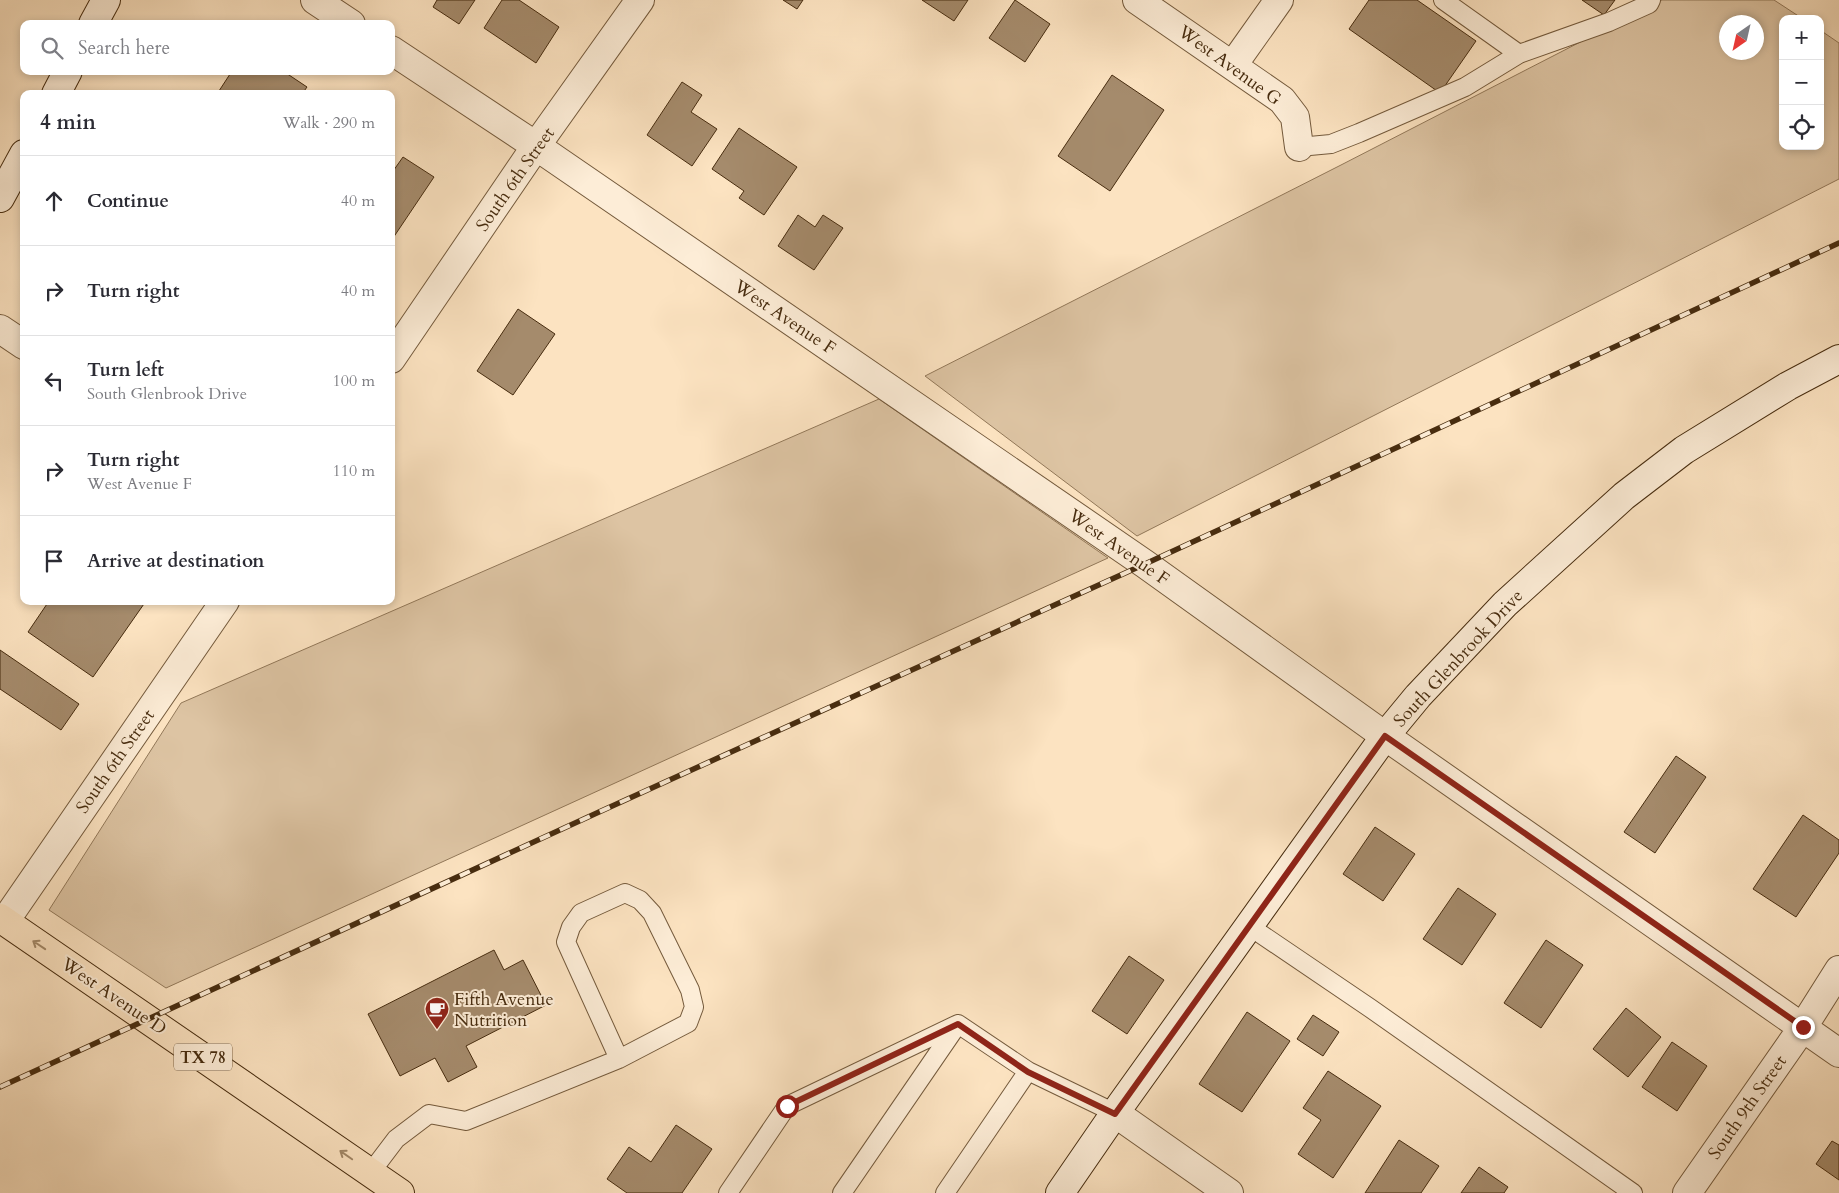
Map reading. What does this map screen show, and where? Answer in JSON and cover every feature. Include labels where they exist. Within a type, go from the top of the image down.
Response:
[{"type":"main road","name":"West Avenue D","points":[[2,920],[400,1193]]},
{"type":"street","points":[[95,20],[106,0]]},
{"type":"street","points":[[315,0],[345,20]]},
{"type":"street","name":"South 6th Street","points":[[395,353],[536,146],[640,0]]},
{"type":"street","name":"West Avenue G","points":[[1137,0],[1282,100],[1295,117],[1300,146]]},
{"type":"street","points":[[1233,65],[1279,0]]},
{"type":"street","name":"West Avenue F","points":[[395,53],[536,146],[1136,558],[1385,736],[1839,1053]]},
{"type":"street","points":[[58,90],[66,75]]},
{"type":"street","points":[[0,198],[20,161]]},
{"type":"street","points":[[0,329],[20,342]]},
{"type":"street","name":"South Glenbrook Drive","points":[[1060,1193],[1385,736],[1418,696],[1505,604],[1624,496],[1684,450],[1788,386],[1839,359]]},
{"type":"street","name":"South 6th Street","points":[[2,920],[222,605]]},
{"type":"street","name":"South 9th Street","points":[[1687,1193],[1803,1027],[1839,970]]},
{"type":"street","points":[[1115,1114],[1229,1193]]},
{"type":"lane","points":[[1442,0],[1518,54]]},
{"type":"lane","points":[[1300,146],[1331,144],[1359,133],[1465,87],[1518,54],[1609,22],[1649,4],[1651,0]]},
{"type":"lane","points":[[371,1172],[396,1139],[429,1114],[466,1121],[620,1059],[688,1023],[694,1007],[690,990],[652,913],[640,900],[625,893],[581,913],[571,927],[566,942],[620,1059]]},
{"type":"lane","points":[[1249,926],[1370,1008],[1632,1193]]},
{"type":"lane","points":[[958,1024],[1028,1072],[1115,1114]]},
{"type":"lane","points":[[730,1192],[787,1106],[958,1024]]},
{"type":"lane","points":[[842,1193],[958,1024]]},
{"type":"lane","points":[[944,1193],[1028,1072]]},
{"type":"shaded area","points":[[1662,0],[1774,0],[1797,15],[1779,15],[1779,150],[1824,150],[1824,33],[1839,43],[1839,179],[1137,536],[925,376]]},
{"type":"shaded area","points":[[879,399],[1108,558],[166,988],[49,910],[181,703]]},
{"type":"building","points":[[437,0],[475,0],[459,24],[433,7]]},
{"type":"building","points":[[502,0],[519,0],[559,27],[536,63],[484,28]]},
{"type":"building","points":[[783,0],[803,0],[797,9]]},
{"type":"building","points":[[922,0],[968,0],[954,21]]},
{"type":"building","points":[[1015,0],[1050,24],[1025,62],[989,38]]},
{"type":"building","points":[[1369,0],[1417,0],[1476,41],[1440,93],[1349,29]]},
{"type":"building","points":[[1582,0],[1615,0],[1604,15]]},
{"type":"building","points":[[229,75],[289,75],[307,87],[305,90],[220,90]]},
{"type":"building","points":[[1112,75],[1164,110],[1110,191],[1058,156]]},
{"type":"building","points":[[682,82],[702,95],[691,112],[717,129],[692,166],[647,135]]},
{"type":"building","points":[[739,128],[797,167],[764,215],[739,198],[744,191],[712,169]]},
{"type":"building","points":[[403,157],[434,177],[395,235],[395,168]]},
{"type":"building","points":[[798,215],[815,227],[823,215],[843,228],[814,270],[778,246]]},
{"type":"building","points":[[518,309],[555,334],[513,395],[477,371]]},
{"type":"building","points":[[46,605],[143,605],[93,677],[28,632]]},
{"type":"building","points":[[0,650],[79,704],[61,730],[0,689]]},
{"type":"building","points":[[1676,756],[1706,777],[1655,853],[1624,832]]},
{"type":"building","points":[[1803,815],[1839,840],[1839,853],[1796,917],[1753,889]]},
{"type":"building","points":[[1375,827],[1415,854],[1383,901],[1343,874]]},
{"type":"building","points":[[1458,888],[1496,914],[1462,965],[1423,939]]},
{"type":"building","points":[[1546,940],[1583,965],[1541,1028],[1504,1003]]},
{"type":"building","name":"Fifth Avenue Nutrition","points":[[494,950],[504,970],[523,960],[546,1005],[466,1046],[477,1067],[448,1082],[435,1058],[400,1076],[368,1014]]},
{"type":"building","points":[[1129,956],[1164,980],[1127,1034],[1092,1011]]},
{"type":"building","points":[[1626,1008],[1661,1037],[1628,1077],[1593,1049]]},
{"type":"building","points":[[1247,1012],[1290,1041],[1242,1112],[1199,1084]]},
{"type":"building","points":[[1313,1015],[1339,1032],[1323,1056],[1297,1039]]},
{"type":"building","points":[[1672,1042],[1707,1066],[1677,1111],[1642,1087]]},
{"type":"building","points":[[1328,1071],[1381,1106],[1333,1178],[1298,1154],[1321,1120],[1303,1108]]},
{"type":"building","points":[[676,1125],[712,1149],[682,1193],[627,1193],[607,1179],[629,1147],[651,1162]]},
{"type":"building","points":[[1399,1140],[1439,1166],[1421,1193],[1365,1193]]},
{"type":"building","points":[[1832,1141],[1839,1145],[1839,1180],[1816,1164]]},
{"type":"building","points":[[1479,1167],[1508,1187],[1504,1193],[1461,1193]]},
{"type":"railway","points":[[0,1087],[1145,564],[1839,243]]},
{"type":"place","name":"Fifth Avenue Nutrition","points":[[437,1030]]},
{"type":"route","points":[[787,1106],[958,1024],[1028,1072],[1115,1114],[1385,736],[1803,1027]]}]
